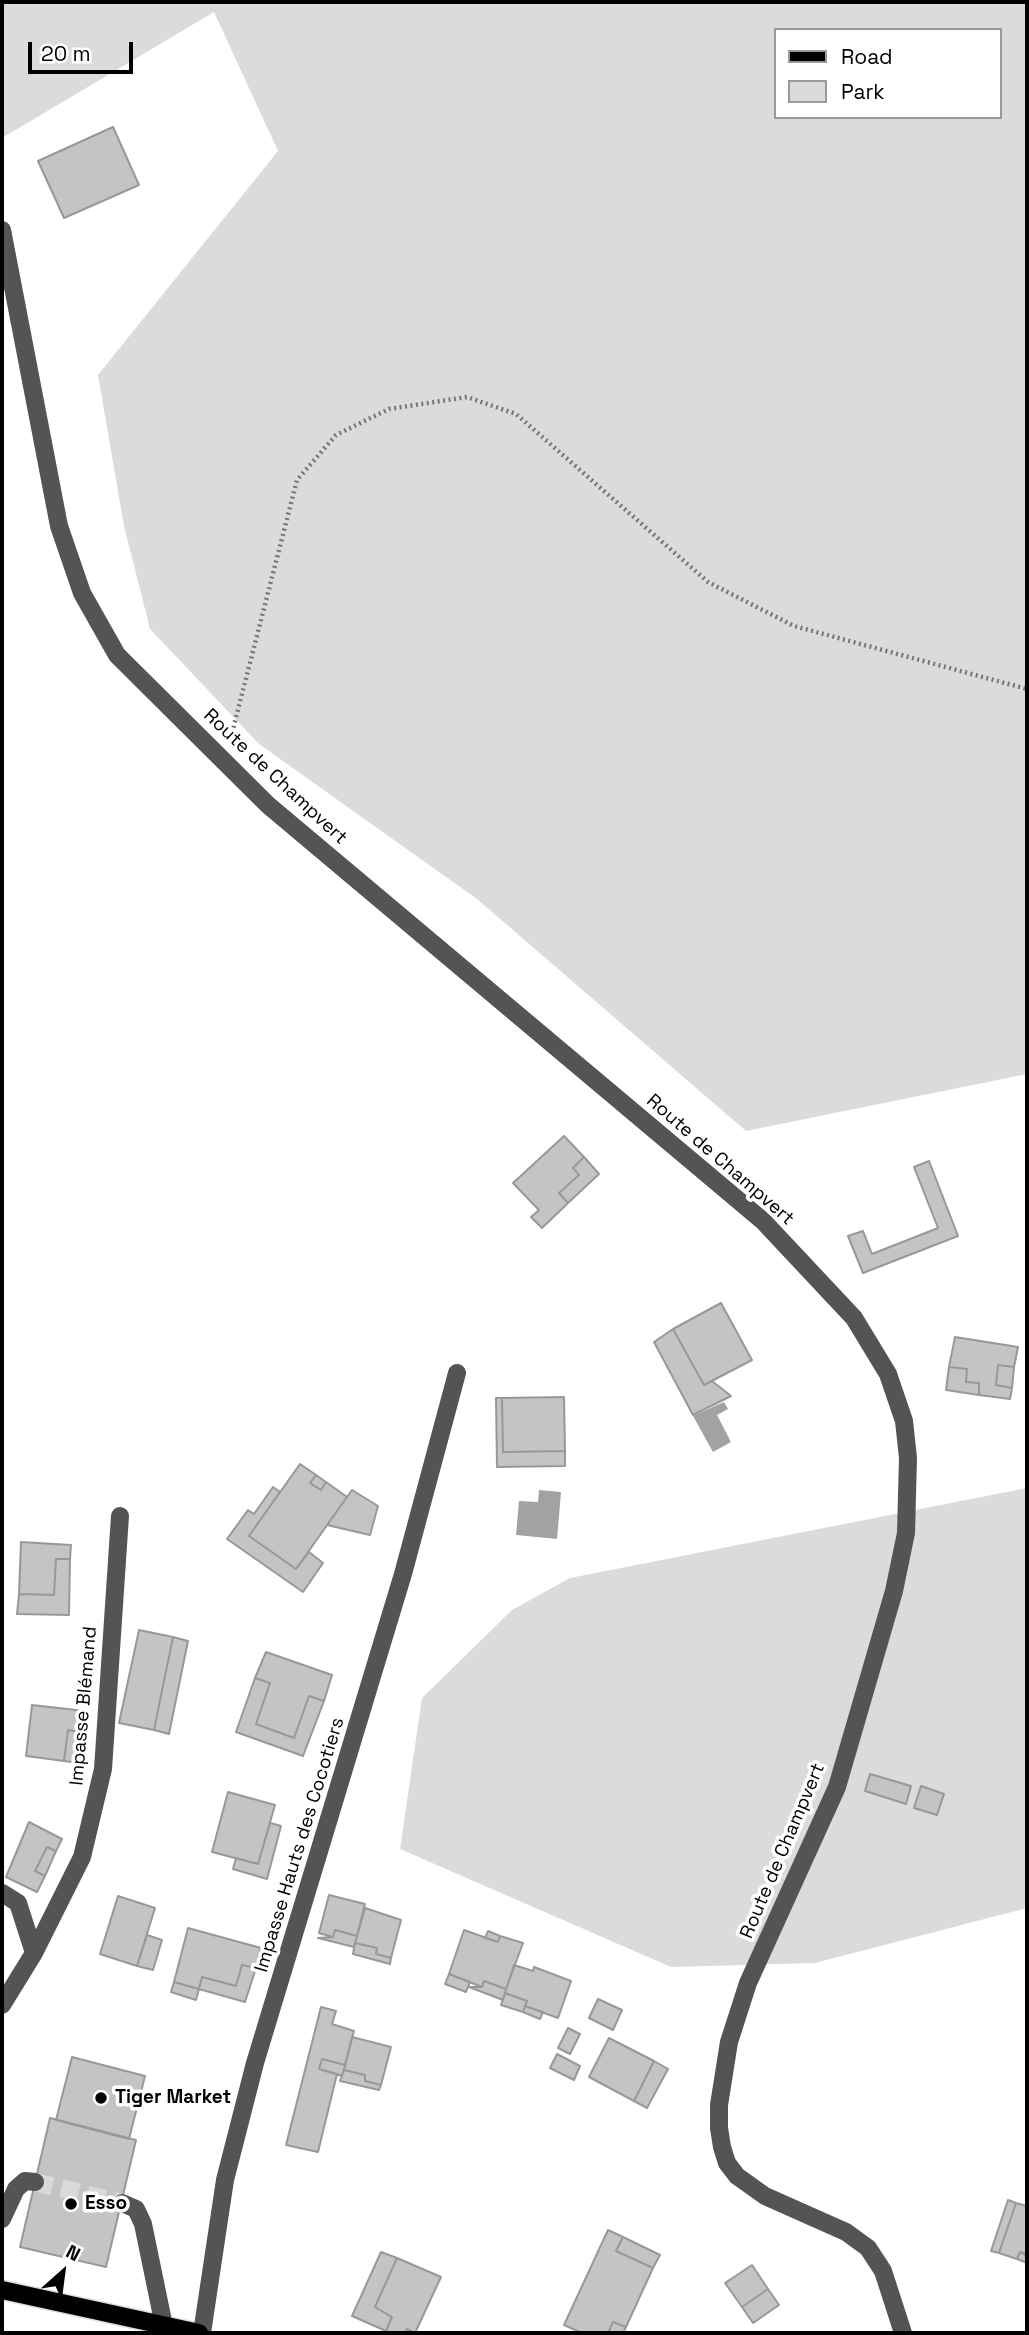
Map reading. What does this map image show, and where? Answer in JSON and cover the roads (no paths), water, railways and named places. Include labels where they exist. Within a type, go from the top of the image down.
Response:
[{"type":"main road","points":[[2,2290],[201,2333]]},
{"type":"street","name":"Route de Champvert","points":[[2,230],[59,526],[82,593],[117,655],[268,804],[763,1221],[855,1318],[888,1374],[904,1421],[908,1458],[906,1533],[894,1591],[837,1787],[748,1983],[729,2042],[719,2117],[722,2147],[727,2163],[737,2176],[765,2196],[846,2232],[868,2248],[883,2271],[903,2333]]},
{"type":"street","name":"Impasse Hauts des Cocotiers","points":[[201,2333],[225,2180],[255,2063],[399,1587],[457,1373]]},
{"type":"street","name":"Impasse Blémand","points":[[2,2005],[34,1953],[82,1857],[103,1769],[120,1516]]},
{"type":"street","points":[[2,1893],[18,1903],[34,1953]]},
{"type":"street","points":[[2,2219],[16,2189],[25,2181],[35,2182]]},
{"type":"street","points":[[122,2203],[136,2209],[143,2224],[164,2326]]},
{"type":"tunnel","points":[[35,2182],[122,2203]]},
{"type":"place","name":"Tiger Market","points":[[101,2098]]},
{"type":"place","name":"Esso","points":[[71,2204]]}]
